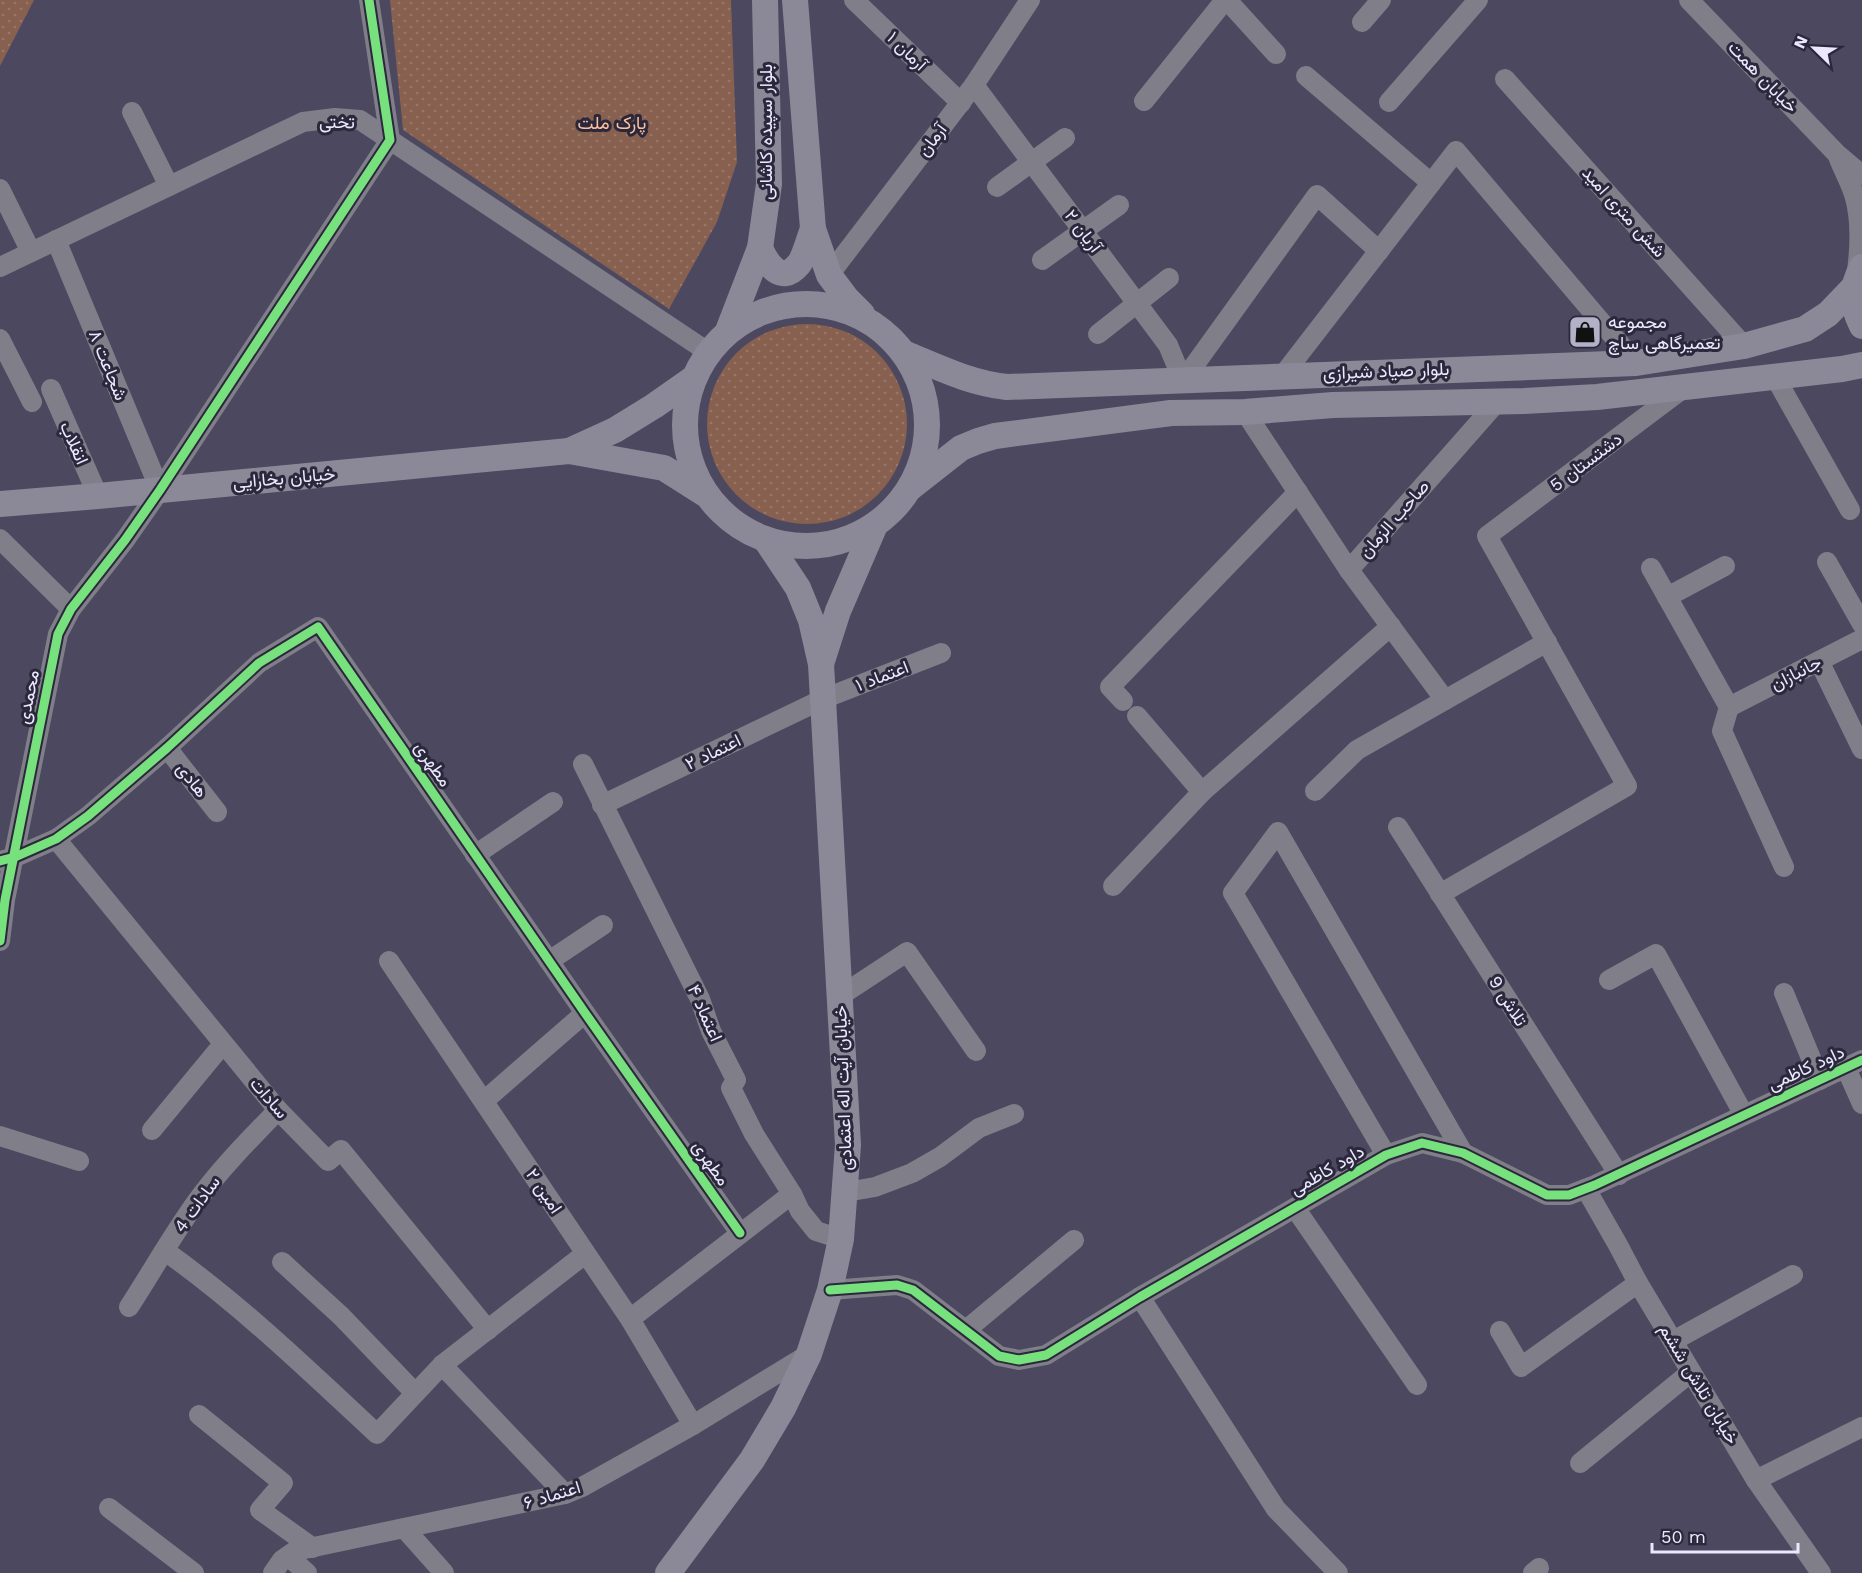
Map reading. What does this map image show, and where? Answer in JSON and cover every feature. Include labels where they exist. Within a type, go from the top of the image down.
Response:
[{"type":"main road","name":"بلوار سپیده کاشانی","points":[[728,331],[760,248],[769,184],[765,0]]},
{"type":"main road","name":"بلوار سپیده کاشانی","points":[[795,0],[813,229],[829,275],[847,299],[867,318]]},
{"type":"main road","points":[[760,248],[767,264],[776,272],[788,273],[799,265],[813,229]]},
{"type":"main road","points":[[1857,278],[1856,313],[1862,327]]},
{"type":"main road","name":"بلوار صیاد شیرازی","points":[[906,354],[968,380],[1007,387],[1636,363],[1744,346],[1805,329],[1832,310],[1857,278]]},
{"type":"main road","points":[[796,303],[832,305],[867,318],[888,334],[906,354],[919,379],[927,406],[926,444],[922,462],[910,488],[895,508],[875,525],[841,542],[804,547],[766,540],[754,535],[727,518],[706,494],[692,467],[685,438],[686,407],[694,378],[708,352],[728,331],[760,312],[796,303]]},
{"type":"main road","name":"بلوار صیاد شیرازی","points":[[910,488],[961,448],[995,436],[1170,413],[1245,412],[1333,405],[1597,397],[1862,365]]},
{"type":"main road","name":"خیابان بخارایی","points":[[569,451],[615,430],[694,378]]},
{"type":"main road","name":"خیابان بخارایی","points":[[0,504],[569,451],[664,468],[706,494]]},
{"type":"main road","points":[[821,664],[838,610],[875,525]]},
{"type":"main road","points":[[766,540],[798,588],[811,620],[821,664]]},
{"type":"main road","name":"خیابان آیت اله اعتمادی","points":[[668,1573],[752,1461],[783,1408],[809,1354],[830,1290],[841,1239],[848,1145],[821,664]]},
{"type":"street","points":[[369,0],[390,140]]},
{"type":"street","name":"آرمان ۱","points":[[854,0],[961,103]]},
{"type":"street","name":"آرمان","points":[[829,275],[961,103],[1030,0]]},
{"type":"street","points":[[1144,101],[1226,0],[1276,54]]},
{"type":"street","points":[[1362,22],[1381,0]]},
{"type":"street","points":[[1389,102],[1478,0]]},
{"type":"street","name":"خیابان همت","points":[[1689,0],[1837,154],[1862,176]]},
{"type":"street","points":[[1306,76],[1431,183]]},
{"type":"street","name":"شش متری امید","points":[[1505,79],[1744,346]]},
{"type":"street","name":"آریان ۲","points":[[974,85],[1168,345],[1183,381]]},
{"type":"street","points":[[132,112],[169,186]]},
{"type":"street","name":"تختی","points":[[0,267],[303,122],[335,118],[360,120],[708,352]]},
{"type":"street","points":[[997,187],[1065,138]]},
{"type":"street","name":"محمدی","points":[[0,941],[7,859],[58,634],[71,609],[125,540],[160,490],[390,140]]},
{"type":"street","points":[[1283,375],[1456,151],[1636,363]]},
{"type":"street","points":[[1837,154],[1855,196],[1859,213],[1860,254],[1857,278]]},
{"type":"street","points":[[0,189],[31,252]]},
{"type":"street","points":[[1183,381],[1317,195],[1379,251]]},
{"type":"street","points":[[1041,260],[1119,206]]},
{"type":"street","name":"شجاعت ۸","points":[[56,240],[160,490]]},
{"type":"street","points":[[1098,334],[1169,278]]},
{"type":"street","points":[[0,339],[32,402]]},
{"type":"street","points":[[1775,377],[1850,510]]},
{"type":"street","name":"دشتستان 5","points":[[1547,642],[1487,536],[1685,387]]},
{"type":"street","name":"انقلاب","points":[[51,389],[98,496]]},
{"type":"street","name":"صاحب الزمان","points":[[1445,700],[1349,570],[1498,401]]},
{"type":"street","points":[[1245,412],[1349,570]]},
{"type":"street","points":[[1123,701],[1110,687],[1298,492]]},
{"type":"street","points":[[0,539],[71,609]]},
{"type":"street","points":[[1827,562],[1862,624]]},
{"type":"street","points":[[1667,597],[1725,566]]},
{"type":"street","points":[[1651,568],[1730,707],[1722,731],[1784,867]]},
{"type":"street","name":"مطهری","points":[[7,859],[56,839],[88,816],[260,663],[318,627],[740,1233]]},
{"type":"street","points":[[1113,886],[1202,792],[1391,627]]},
{"type":"street","name":"جانبازان","points":[[1730,707],[1862,639]]},
{"type":"street","points":[[1315,791],[1357,750],[1547,642],[1627,786],[1440,894]]},
{"type":"street","name":"اعتماد ۱","points":[[823,699],[941,653]]},
{"type":"street","points":[[1819,661],[1862,748]]},
{"type":"street","name":"اعتماد ۲","points":[[602,805],[823,699]]},
{"type":"street","points":[[1137,716],[1202,792]]},
{"type":"street","name":"هادی","points":[[167,748],[217,812]]},
{"type":"street","name":"اعتماد ۴","points":[[583,764],[700,999],[711,1031],[736,1080],[731,1088],[739,1107],[800,1211],[816,1231],[841,1239]]},
{"type":"street","points":[[475,855],[554,802]]},
{"type":"street","name":"تلاش 9","points":[[1398,827],[1618,1174]]},
{"type":"street","points":[[1386,1155],[1233,894],[1278,832],[1463,1153]]},
{"type":"street","name":"سادات","points":[[56,839],[278,1110],[328,1161],[341,1150],[488,1330]]},
{"type":"street","points":[[549,961],[603,925]]},
{"type":"street","points":[[840,996],[907,952],[976,1051]]},
{"type":"street","points":[[1609,980],[1656,954],[1744,1115]]},
{"type":"street","name":"امین ۲","points":[[389,961],[630,1319],[693,1425]]},
{"type":"street","points":[[1784,993],[1820,1080]]},
{"type":"street","points":[[484,1101],[585,1013]]},
{"type":"street","points":[[152,1130],[224,1044]]},
{"type":"street","points":[[1854,1064],[1862,1104]]},
{"type":"street","name":"داود کاظمی","points":[[830,1290],[897,1285],[913,1290],[999,1356],[1019,1360],[1046,1355],[1140,1297],[1386,1155],[1422,1143],[1463,1153],[1547,1195],[1569,1195],[1854,1064]]},
{"type":"street","name":"سادات 4","points":[[129,1307],[201,1196],[278,1110]]},
{"type":"street","points":[[846,1192],[875,1187],[912,1173],[940,1157],[979,1128],[1014,1114]]},
{"type":"street","points":[[0,1136],[79,1161]]},
{"type":"street","name":"خیابان تلاش ششم","points":[[1586,1189],[1638,1283],[1756,1480],[1821,1573]]},
{"type":"street","points":[[630,1319],[792,1194]]},
{"type":"street","points":[[1295,1208],[1417,1385]]},
{"type":"street","points":[[966,1330],[1074,1240]]},
{"type":"street","points":[[165,1251],[202,1277],[377,1434],[442,1365],[585,1254]]},
{"type":"street","points":[[282,1262],[341,1316],[415,1393]]},
{"type":"street","points":[[1673,1341],[1793,1275]]},
{"type":"street","points":[[1500,1331],[1521,1366],[1638,1283]]},
{"type":"street","points":[[1140,1297],[1276,1509],[1338,1573]]},
{"type":"street","name":"اعتماد ۶","points":[[288,1556],[295,1551],[565,1494],[582,1487],[693,1425],[809,1354]]},
{"type":"street","points":[[442,1365],[565,1494]]},
{"type":"street","points":[[1580,1463],[1691,1372]]},
{"type":"street","points":[[200,1415],[283,1483],[260,1509],[313,1548]]},
{"type":"street","points":[[1756,1480],[1862,1427]]},
{"type":"street","points":[[109,1508],[194,1573]]},
{"type":"street","points":[[405,1528],[444,1573]]},
{"type":"street","points":[[273,1573],[282,1560],[288,1556],[307,1573]]},
{"type":"green space","points":[[0,0],[34,0],[0,66]]},
{"type":"green space","name":"پارک ملت","points":[[390,0],[731,0],[737,162],[717,222],[669,309],[403,130]]},
{"type":"green space","points":[[797,324],[817,324],[836,328],[854,336],[878,353],[890,368],[903,395],[907,424],[903,453],[890,480],[878,495],[863,507],[836,520],[817,524],[797,524],[778,520],[760,512],[736,495],[724,480],[711,453],[707,434],[707,414],[711,395],[719,377],[736,353],[751,341],[778,328]]},
{"type":"cycle path","points":[[0,941],[5,900],[58,634],[71,609],[125,540],[160,490],[390,140],[369,0]]},
{"type":"cycle path","points":[[0,861],[56,839],[88,816],[167,748],[259,663],[318,627],[740,1233]]},
{"type":"cycle path","points":[[830,1290],[897,1285],[913,1290],[999,1356],[1019,1360],[1046,1355],[1140,1297],[1386,1155],[1422,1143],[1463,1153],[1547,1195],[1569,1195],[1862,1060]]},
{"type":"place","name":"مجموعه تعمیرگاهی ساچ","points":[[1585,332]]}]
